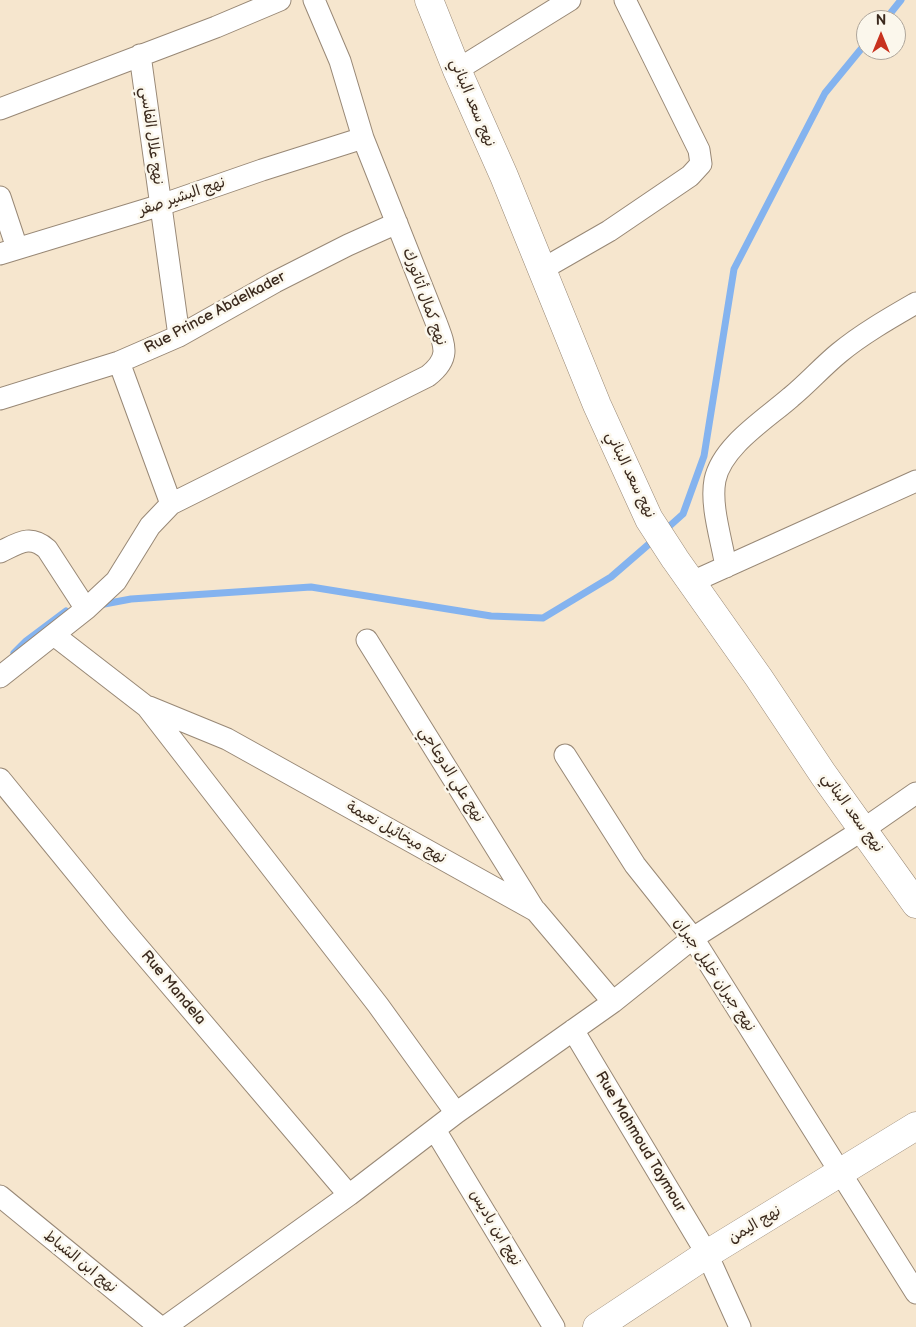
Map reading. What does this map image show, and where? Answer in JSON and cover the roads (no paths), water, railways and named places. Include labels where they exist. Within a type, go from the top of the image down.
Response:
[{"type":"street","points":[[0,109],[216,27],[280,0]]},
{"type":"street","name":"نهج كمال أتاتورك","points":[[171,504],[428,376],[439,367],[444,355],[443,342],[363,138],[340,61],[314,0]]},
{"type":"street","name":"نهج سعد البناني","points":[[429,0],[457,70],[504,176],[597,405],[649,519],[824,774],[916,904]]},
{"type":"street","points":[[457,70],[570,0]]},
{"type":"street","points":[[542,270],[609,231],[690,176],[701,164],[700,150],[625,0]]},
{"type":"street","name":"نهج علال الفاسي","points":[[140,55],[179,336]]},
{"type":"street","name":"نهج البشير صفر","points":[[9,251],[161,205],[363,138]]},
{"type":"street","points":[[0,198],[9,251]]},
{"type":"street","name":"Rue Prince Abdelkader","points":[[0,400],[119,362],[179,336],[274,282],[348,244],[397,223]]},
{"type":"street","points":[[726,567],[714,502],[715,480],[722,460],[738,442],[794,395],[839,352],[887,320],[916,304]]},
{"type":"street","points":[[0,677],[86,608],[116,581],[150,526],[171,504],[119,362]]},
{"type":"street","points":[[692,582],[916,481]]},
{"type":"street","points":[[0,552],[29,540],[36,540],[41,543],[48,549],[86,608]]},
{"type":"street","points":[[54,634],[147,707],[366,990],[456,1113]]},
{"type":"street","name":"نهج علي الدوعاجي","points":[[367,640],[536,911]]},
{"type":"street","name":"نهج ميخائيل نعيمة","points":[[147,707],[227,739],[536,911],[613,1002]]},
{"type":"street","name":"نهج جبران خليل جبران","points":[[565,755],[635,865],[693,938],[916,1293]]},
{"type":"street","name":"Rue Mandela","points":[[0,778],[120,926],[349,1195]]},
{"type":"street","points":[[166,1327],[349,1195],[456,1113],[613,1002],[693,938],[864,830],[916,793]]},
{"type":"street","name":"Rue Mahmoud Taymour","points":[[573,1030],[707,1254],[740,1327]]},
{"type":"street","name":"نهج اليمن","points":[[596,1327],[707,1254],[916,1126]]},
{"type":"street","name":"نهج ابن باديس","points":[[436,1130],[554,1327]]},
{"type":"street","name":"نهج ابن الشباط","points":[[0,1196],[160,1327]]},
{"type":"waterway","points":[[893,10],[901,0]]},
{"type":"waterway","points":[[664,531],[683,514],[704,456],[734,269],[825,93],[856,55]]},
{"type":"waterway","points":[[99,605],[131,599],[311,587],[491,616],[543,618],[611,577],[656,538]]},
{"type":"waterway","points":[[14,653],[26,641],[66,611]]}]
